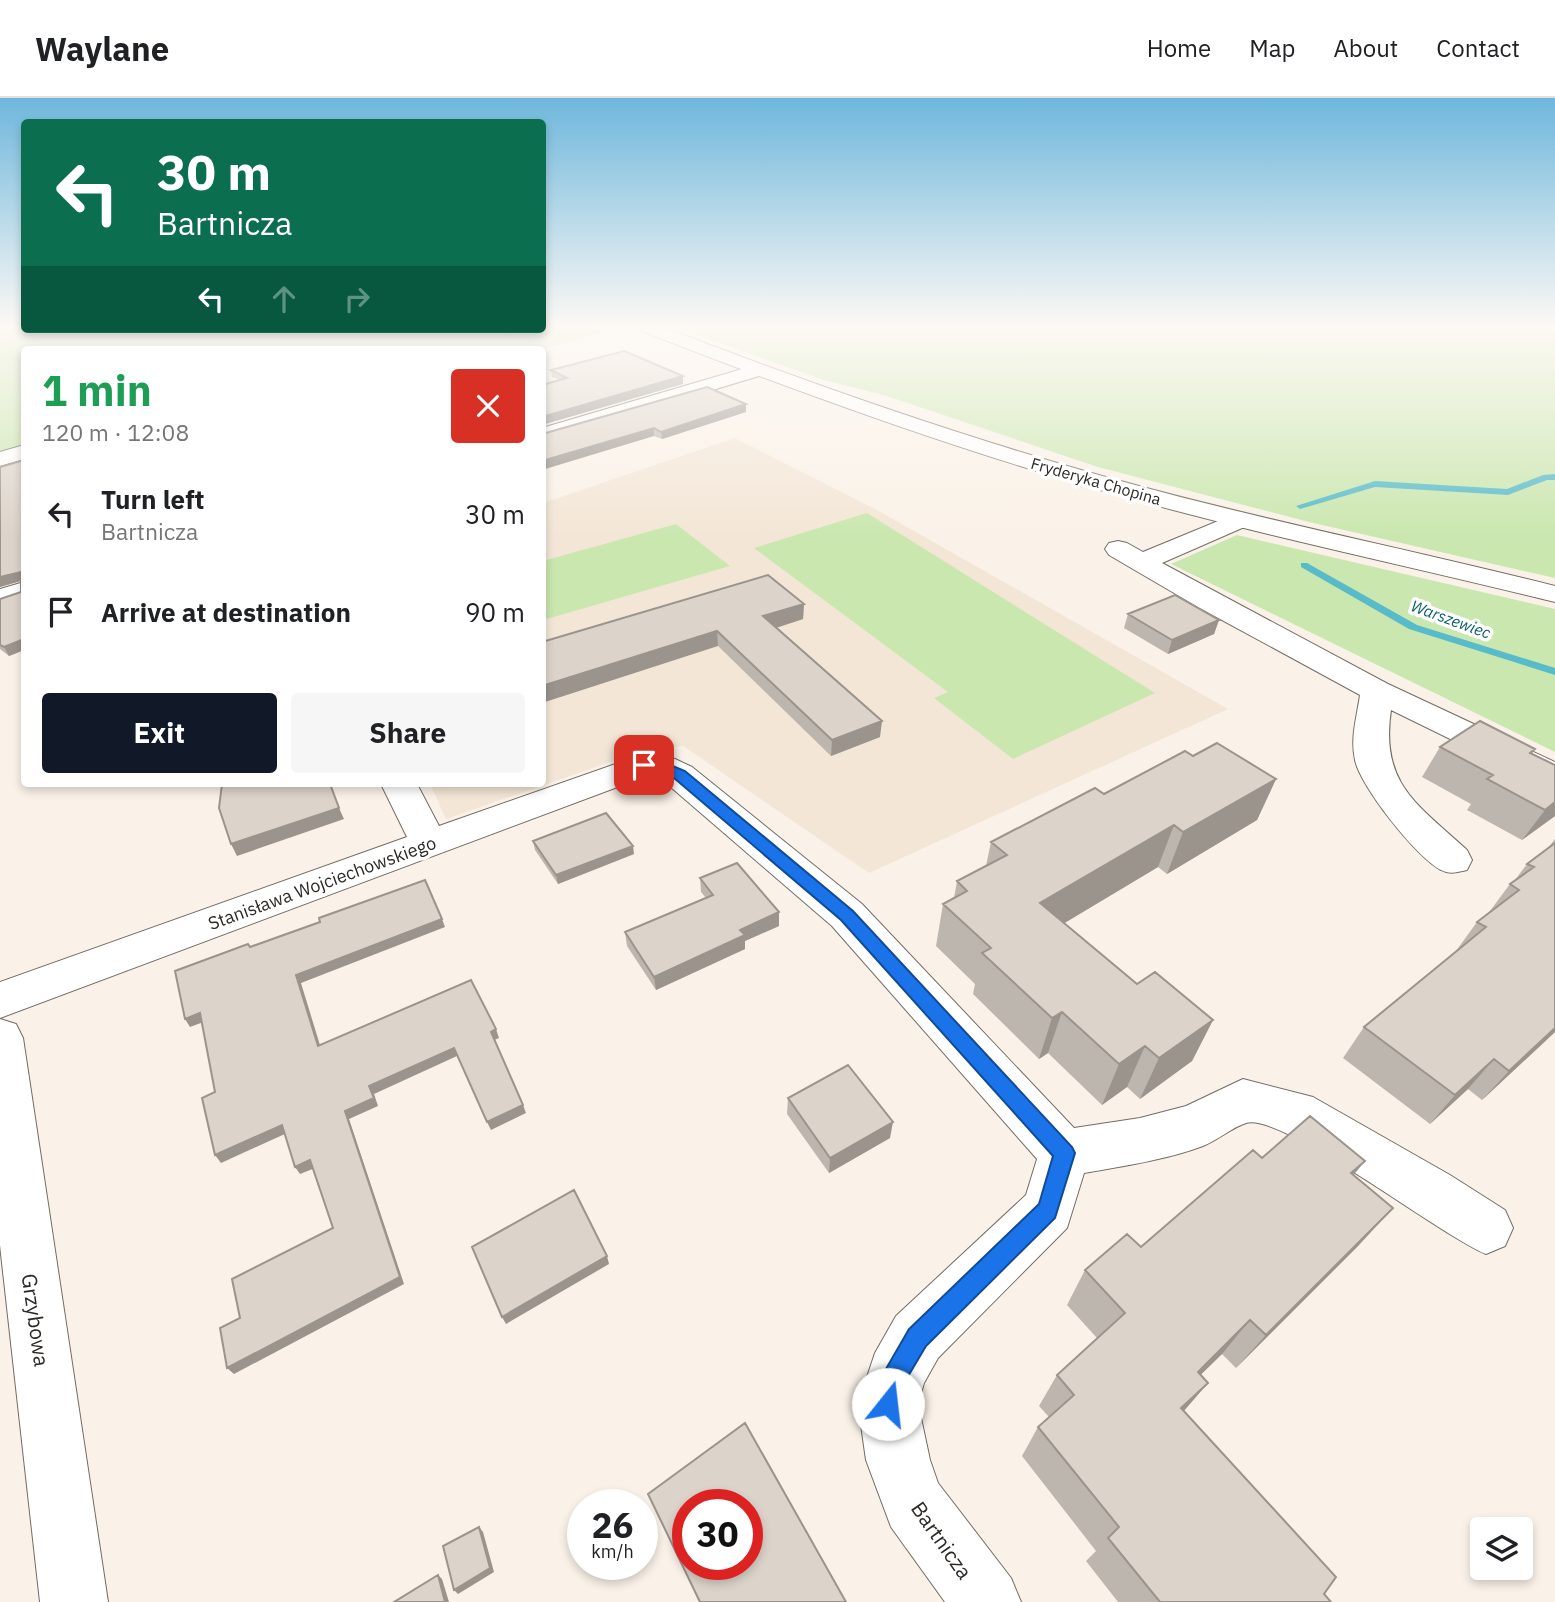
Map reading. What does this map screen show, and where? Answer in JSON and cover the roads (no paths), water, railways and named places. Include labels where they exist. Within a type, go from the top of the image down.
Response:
[{"type":"street","points":[[546,434],[668,397]]},
{"type":"street","name":"Fryderyka Chopina","points":[[835,397],[1037,464],[1240,520],[1555,594]]},
{"type":"street","points":[[0,459],[21,453]]},
{"type":"street","points":[[1240,520],[1130,556],[1377,691],[1555,776]]},
{"type":"street","points":[[0,598],[21,591]]},
{"type":"street","points":[[1377,691],[1370,747],[1376,771],[1394,800],[1453,860]]},
{"type":"street","name":"Stanisława Wojciechowskiego","points":[[0,1000],[644,765],[663,767],[680,775],[847,915],[1064,1153]]},
{"type":"street","points":[[402,787],[430,844]]},
{"type":"street","name":"Grzybowa","points":[[0,1038],[74,1602]]},
{"type":"street","points":[[1064,1153],[1140,1141],[1195,1126],[1243,1100],[1296,1112],[1432,1192],[1486,1228]]},
{"type":"street","name":"Bartnicza","points":[[987,1602],[914,1504],[898,1460],[888,1404],[896,1374],[918,1337],[1048,1210],[1064,1153]]},
{"type":"waterway","name":"Warszewiec","points":[[1300,506],[1375,484],[1508,492],[1546,477],[1555,477]]},
{"type":"waterway","name":"Warszewiec","points":[[1304,565],[1413,627],[1555,672]]}]
